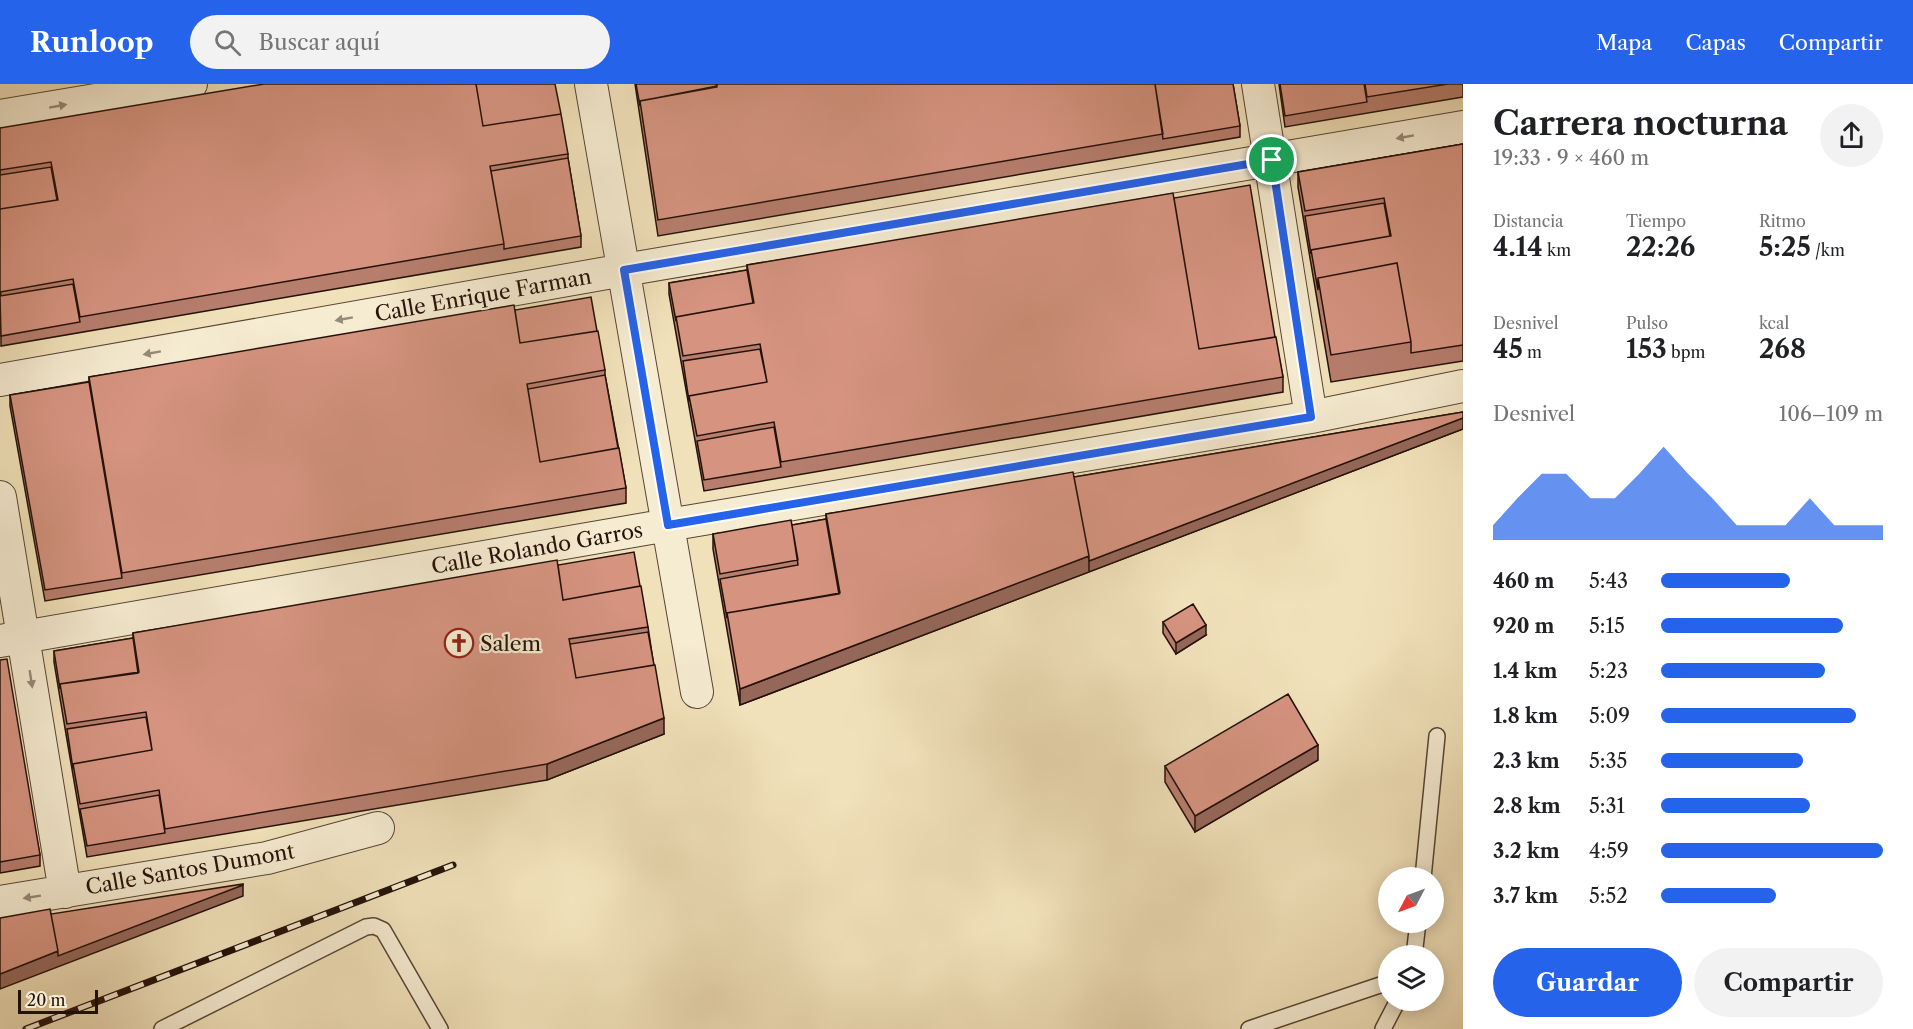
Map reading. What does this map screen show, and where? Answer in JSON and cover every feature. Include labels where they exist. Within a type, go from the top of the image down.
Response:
[{"type":"street","points":[[0,116],[191,84]]},
{"type":"street","points":[[591,84],[697,692]]},
{"type":"street","points":[[1258,84],[1272,160],[1311,417]]},
{"type":"street","name":"Calle Enrique Farman","points":[[0,380],[624,270],[1463,127]]},
{"type":"street","name":"Calle Rolando Garros","points":[[12,639],[668,525],[1311,417],[1463,386]]},
{"type":"street","points":[[0,497],[12,639],[65,892]]},
{"type":"street","name":"Calle Santos Dumont","points":[[0,902],[267,858],[378,828]]},
{"type":"lane","points":[[1424,867],[1437,736]]},
{"type":"lane","points":[[162,1029],[366,927],[374,926],[383,930],[440,1029]]},
{"type":"lane","points":[[1250,1029],[1378,986]]},
{"type":"lane","points":[[1383,1029],[1392,1011]]},
{"type":"building","points":[[264,84],[476,84],[483,126],[561,114],[568,154],[490,166],[504,244],[80,317],[73,279],[0,292],[0,209],[58,200],[51,162],[0,170],[0,128]]},
{"type":"building","points":[[476,84],[555,84],[561,114],[483,126]]},
{"type":"building","points":[[636,84],[716,84],[717,87],[640,101],[640,106]]},
{"type":"building","points":[[717,84],[1155,84],[1163,134],[658,220],[640,101],[717,86]]},
{"type":"building","points":[[1155,84],[1233,84],[1240,126],[1163,139]]},
{"type":"building","points":[[1280,84],[1364,84],[1367,102],[1285,116]]},
{"type":"building","points":[[1365,84],[1448,84],[1367,97]]},
{"type":"building","points":[[1463,144],[1463,345],[1411,353],[1397,263],[1318,278],[1318,290],[1311,250],[1391,236],[1384,198],[1305,211],[1298,172]]},
{"type":"building","points":[[568,158],[581,236],[504,249],[491,171]]},
{"type":"building","points":[[51,167],[57,200],[0,209],[0,175]]},
{"type":"building","points":[[1250,185],[1275,337],[1199,349],[1174,198]]},
{"type":"building","points":[[1173,193],[1199,349],[1276,337],[1283,377],[781,462],[774,422],[697,436],[689,396],[767,382],[760,344],[683,356],[676,317],[754,303],[747,265]]},
{"type":"building","points":[[1384,203],[1390,236],[1311,250],[1311,254],[1305,216]]},
{"type":"building","points":[[1397,263],[1411,342],[1331,355],[1318,278]]},
{"type":"building","points":[[747,270],[753,303],[676,317],[676,321],[669,283]]},
{"type":"building","points":[[73,284],[80,322],[1,336],[0,296]]},
{"type":"building","points":[[591,297],[597,331],[520,343],[515,310]]},
{"type":"building","points":[[514,305],[520,343],[598,331],[605,370],[527,384],[540,462],[619,448],[626,488],[122,573],[89,377]]},
{"type":"building","points":[[760,349],[767,382],[689,396],[689,401],[683,361]]},
{"type":"building","points":[[605,375],[618,448],[540,462],[528,389]]},
{"type":"building","points":[[89,382],[122,578],[45,590],[10,395]]},
{"type":"building","points":[[1463,412],[1463,418],[1089,561],[1074,477]]},
{"type":"building","points":[[774,427],[781,467],[704,480],[697,441]]},
{"type":"building","points":[[1073,472],[1089,556],[740,689],[727,613],[840,593],[826,514]]},
{"type":"building","points":[[826,519],[839,594],[727,613],[727,618],[720,579],[798,565],[792,525]]},
{"type":"building","points":[[791,520],[798,560],[720,574],[713,534]]},
{"type":"building","points":[[634,552],[640,586],[563,600],[558,565]]},
{"type":"building","points":[[557,560],[563,600],[641,586],[648,627],[569,639],[576,678],[655,665],[664,718],[547,764],[165,829],[159,790],[80,804],[73,764],[152,750],[146,712],[67,724],[60,684],[139,672],[133,633]]},
{"type":"building","points":[[1193,604],[1206,625],[1176,643],[1163,622]]},
{"type":"building","points":[[648,632],[654,665],[576,678],[570,644]]},
{"type":"building","points":[[133,638],[138,673],[60,684],[60,689],[54,651]]},
{"type":"building","points":[[7,659],[40,855],[0,862],[0,660]]},
{"type":"building","points":[[1288,694],[1318,745],[1195,816],[1165,766]]},
{"type":"building","points":[[146,717],[152,750],[73,764],[73,769],[67,729]]},
{"type":"building","points":[[159,795],[165,833],[87,846],[80,809]]},
{"type":"building","points":[[243,885],[58,956],[51,914]]},
{"type":"building","points":[[50,909],[58,951],[0,974],[0,918]]},
{"type":"railway","points":[[26,1029],[453,865]]},
{"type":"place","name":"Salem","points":[[459,643]]},
{"type":"route","points":[[1272,160],[1311,417],[668,525],[624,270],[1272,160]]}]
